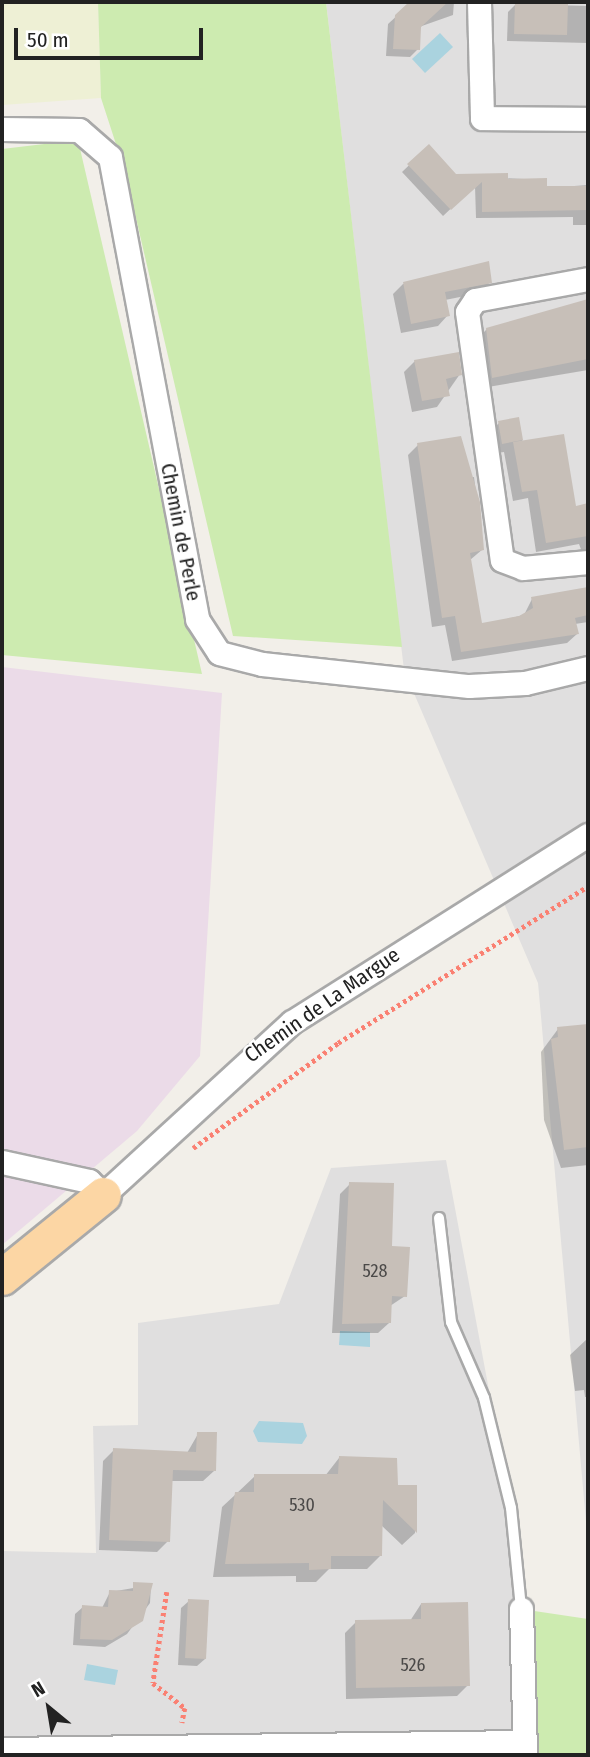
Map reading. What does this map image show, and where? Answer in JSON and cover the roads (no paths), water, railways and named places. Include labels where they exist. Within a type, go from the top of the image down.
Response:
[{"type":"main road","points":[[2,1276],[103,1195]]},
{"type":"street","points":[[479,2],[482,118],[588,119]]},
{"type":"street","name":"Chemin de Perle","points":[[2,129],[79,130],[110,157],[197,619],[219,653],[262,664],[469,686],[524,683],[588,668]]},
{"type":"street","points":[[588,279],[475,300],[467,312],[502,560],[523,568],[588,562]]},
{"type":"street","name":"Chemin de La Margue","points":[[103,1195],[292,1022],[588,835]]},
{"type":"street","points":[[2,1162],[89,1181],[103,1195]]},
{"type":"street","points":[[2,1749],[177,1746],[524,1749],[521,1609]]},
{"type":"lane","points":[[439,1218],[451,1322],[484,1398],[511,1508],[521,1609]]},
{"type":"water","points":[[440,33],[453,47],[425,73],[412,59]]},
{"type":"water","points":[[340,1331],[370,1332],[370,1347],[339,1345]]},
{"type":"water","points":[[259,1421],[303,1423],[307,1436],[302,1444],[258,1442],[253,1431]]},
{"type":"water","points":[[87,1664],[118,1670],[115,1685],[84,1680]]}]
